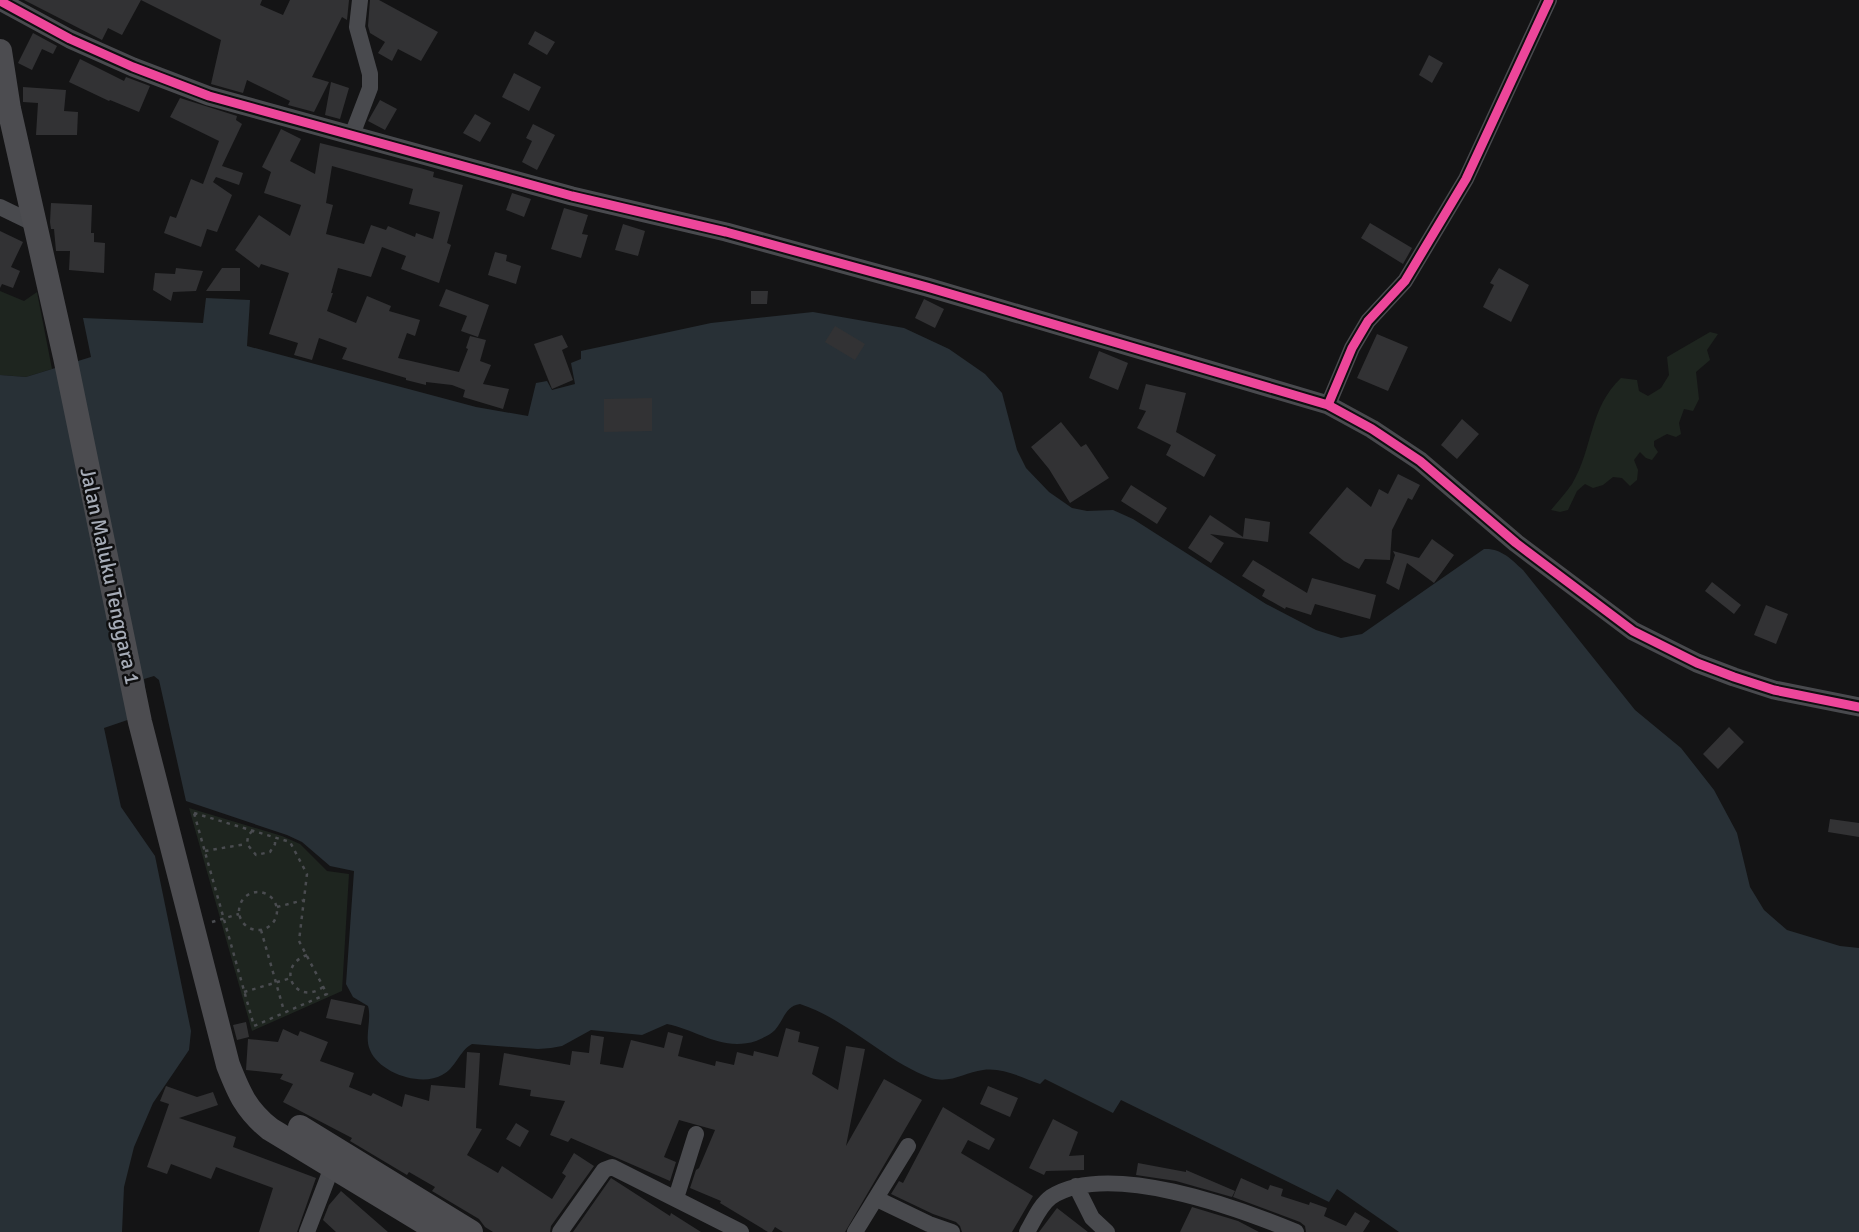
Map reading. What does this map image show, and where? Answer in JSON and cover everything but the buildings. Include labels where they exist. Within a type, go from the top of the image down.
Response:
[{"type":"highway","name":"Jalan Maluku Tenggara 1","points":[[0,51],[9,109],[65,357],[140,722],[228,1065],[240,1097],[270,1129],[440,1232]]},
{"type":"highway","points":[[240,1097],[260,1103],[279,1114],[471,1232]]},
{"type":"street","points":[[352,135],[370,88],[370,74],[357,27],[360,0]]},
{"type":"street","points":[[1328,405],[1352,348],[1368,321],[1405,281],[1466,179],[1549,0]]},
{"type":"street","points":[[0,1],[70,39],[189,90],[572,196],[726,232],[1328,405],[1372,429],[1420,461],[1516,543],[1633,631],[1697,663],[1734,677],[1774,690],[1859,707]]},
{"type":"street","points":[[0,207],[35,223]]},
{"type":"street","points":[[676,1198],[696,1134]]},
{"type":"street","points":[[855,1232],[908,1146]]},
{"type":"street","points":[[307,1232],[331,1167]]},
{"type":"street","points":[[560,1232],[607,1167],[676,1198],[741,1232]]},
{"type":"street","points":[[1027,1232],[1047,1200],[1076,1186],[1116,1182],[1165,1189],[1296,1232]]},
{"type":"street","points":[[1076,1186],[1092,1218],[1107,1232]]},
{"type":"street","points":[[877,1199],[952,1232]]},
{"type":"path","points":[[194,813],[275,837],[290,842],[307,874],[299,941],[327,994],[254,1026],[194,813]]},
{"type":"path","points":[[252,831],[247,844],[252,852],[266,855],[273,849],[275,837]]},
{"type":"path","points":[[205,851],[247,844]]},
{"type":"path","points":[[257,892],[269,895],[277,907],[274,923],[261,930],[245,926],[239,914],[239,908],[246,896],[257,892]]},
{"type":"path","points":[[277,907],[304,900]]},
{"type":"path","points":[[193,928],[239,914]]},
{"type":"path","points":[[261,930],[285,1013]]},
{"type":"path","points":[[307,955],[292,966],[293,984],[301,992],[313,993],[323,988]]},
{"type":"path","points":[[244,992],[291,978]]},
{"type":"shaded area","points":[[0,291],[24,301],[37,292],[52,369],[26,377],[0,375]]},
{"type":"shaded area","points":[[206,298],[250,300],[247,346],[476,407],[528,416],[536,383],[547,381],[552,390],[575,384],[571,363],[581,359],[581,351],[711,323],[813,312],[904,328],[949,349],[985,374],[1002,393],[1017,450],[1026,468],[1049,492],[1072,508],[1087,511],[1113,510],[1133,519],[1266,604],[1316,630],[1341,638],[1362,634],[1484,549],[1501,552],[1523,570],[1635,710],[1681,748],[1714,790],[1737,833],[1750,887],[1764,910],[1787,930],[1840,946],[1859,948],[1859,1232],[1399,1232],[1337,1189],[1329,1202],[1121,1100],[1113,1113],[1045,1079],[1040,1084],[990,1069],[945,1080],[931,1078],[898,1062],[835,1020],[800,1004],[788,1010],[771,1033],[744,1044],[721,1042],[667,1024],[642,1035],[591,1030],[562,1046],[551,1048],[472,1044],[442,1075],[423,1079],[402,1076],[382,1065],[370,1050],[368,1006],[353,997],[346,984],[354,871],[330,866],[302,842],[287,835],[186,801],[159,680],[154,676],[144,679],[148,713],[104,728],[121,807],[155,856],[191,1031],[189,1050],[153,1103],[134,1147],[124,1187],[122,1232],[0,1232],[0,375],[26,377],[91,357],[83,318],[203,323]]},
{"type":"shaded area","points":[[1710,332],[1718,334],[1707,350],[1710,360],[1696,372],[1699,399],[1693,411],[1684,409],[1679,423],[1681,434],[1676,437],[1667,434],[1654,441],[1658,452],[1652,460],[1640,452],[1634,460],[1638,470],[1637,480],[1630,486],[1622,478],[1613,477],[1603,485],[1593,488],[1585,484],[1577,491],[1568,510],[1551,510],[1579,471],[1597,415],[1621,378],[1637,380],[1639,391],[1648,396],[1661,388],[1669,375],[1667,357]]},
{"type":"shaded area","points":[[189,808],[282,836],[300,844],[327,871],[349,874],[342,991],[252,1031]]},
{"type":"cycle path","points":[[1328,405],[1352,348],[1368,321],[1405,281],[1466,179],[1549,0]]},
{"type":"cycle path","points":[[0,1],[70,39],[209,96],[572,196],[726,232],[927,287],[1328,405],[1372,429],[1420,461],[1516,543],[1633,631],[1697,663],[1734,677],[1774,690],[1859,707]]}]
